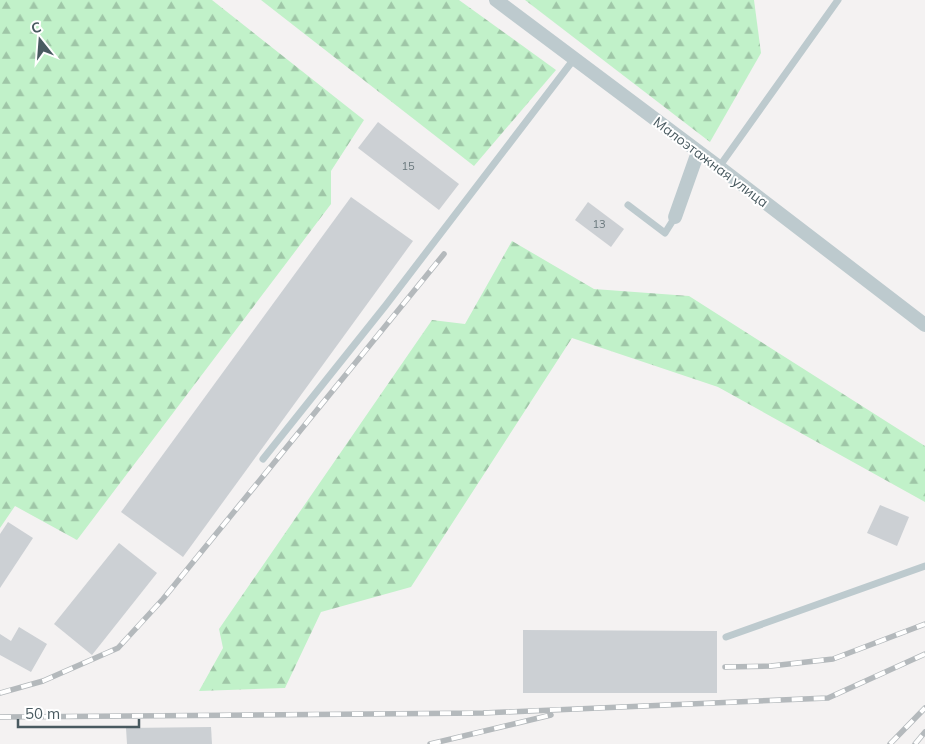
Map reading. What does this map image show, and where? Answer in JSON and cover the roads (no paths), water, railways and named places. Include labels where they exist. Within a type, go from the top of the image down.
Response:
[{"type":"street","name":"Малоэтажная улица","points":[[496,0],[719,167],[925,325]]},
{"type":"street","points":[[675,217],[698,152]]},
{"type":"lane","points":[[719,167],[838,0]]},
{"type":"lane","points":[[263,459],[386,305],[574,58]]},
{"type":"lane","points":[[628,205],[665,233],[675,217]]},
{"type":"lane","points":[[726,637],[925,566]]},
{"type":"railway","points":[[0,693],[43,681],[118,648],[163,599],[444,254]]},
{"type":"railway","points":[[725,667],[771,666],[833,659],[925,624]]},
{"type":"railway","points":[[0,717],[483,713],[828,698],[925,654]]},
{"type":"railway","points":[[890,744],[925,708]]},
{"type":"railway","points":[[430,744],[551,715]]},
{"type":"railway","points":[[915,744],[925,732]]}]
